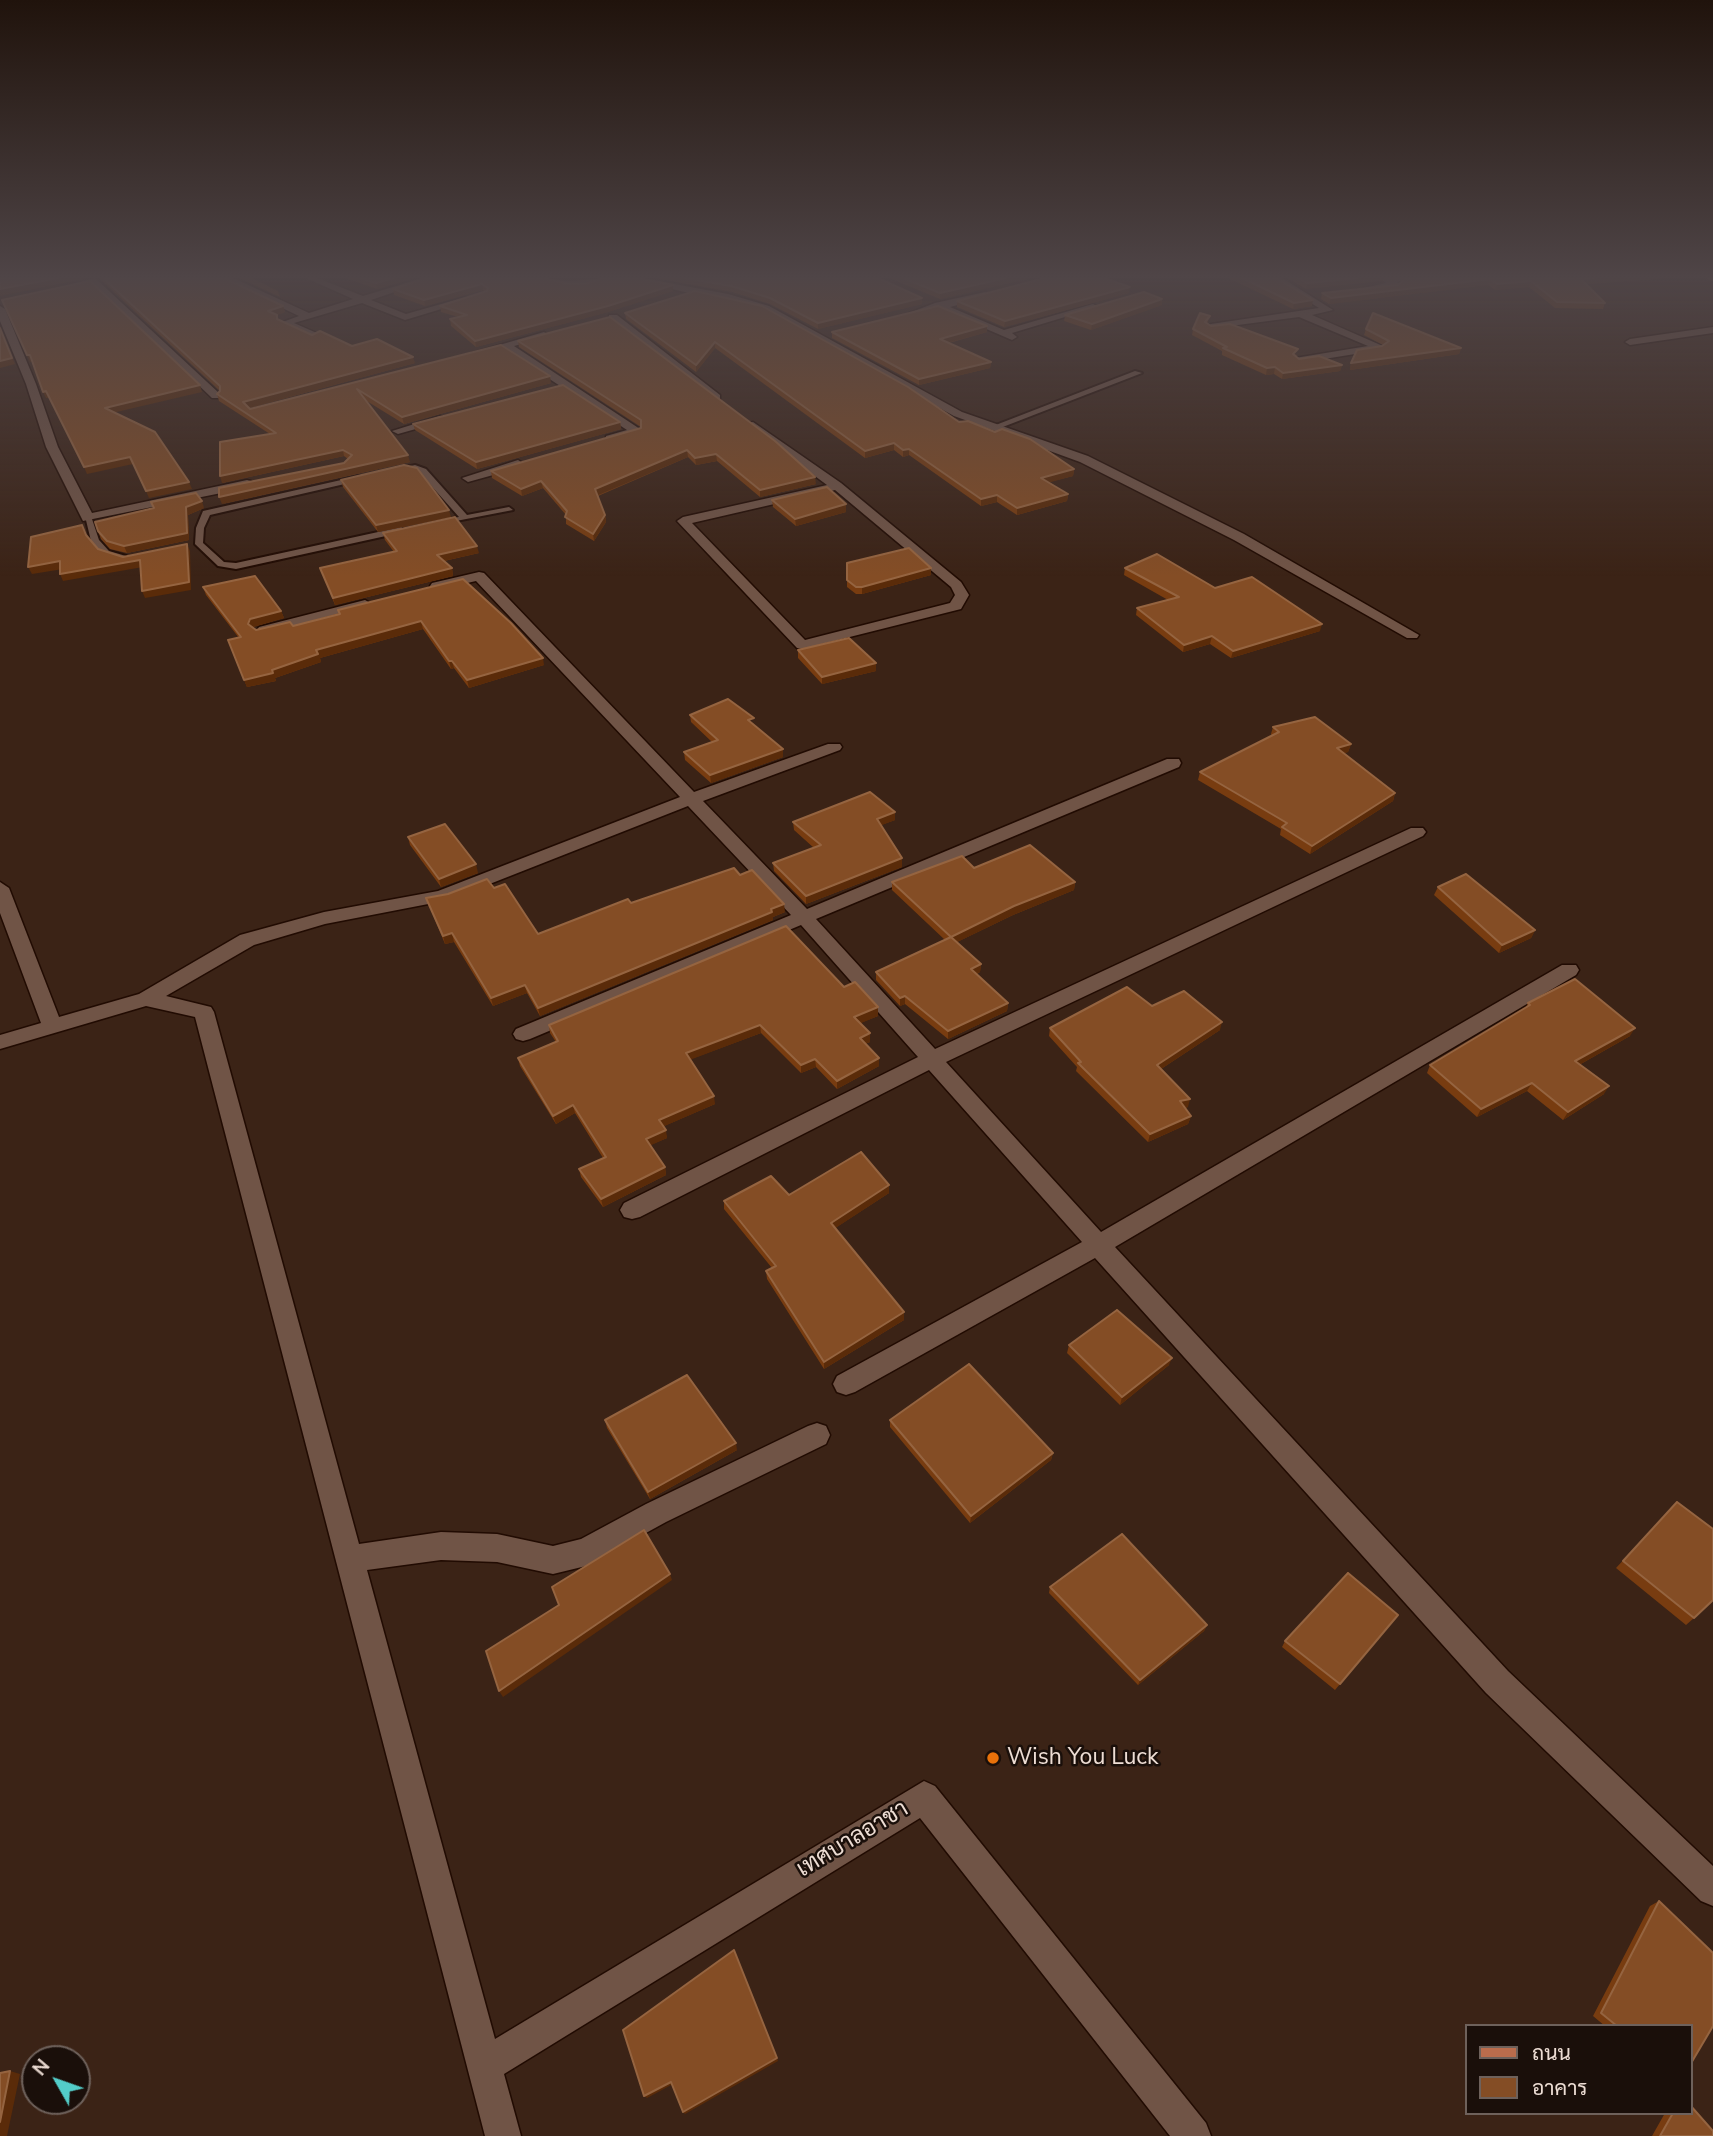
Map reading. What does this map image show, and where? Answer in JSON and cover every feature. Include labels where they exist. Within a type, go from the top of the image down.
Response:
[{"type":"street","points":[[29,378],[52,447],[88,518],[264,481]]},
{"type":"street","points":[[197,378],[216,396]]},
{"type":"street","points":[[555,378],[636,430],[597,442]]},
{"type":"street","points":[[691,378],[723,402]]},
{"type":"street","points":[[894,378],[958,414],[1084,459],[1239,537],[1412,635]]},
{"type":"street","points":[[553,388],[566,385]]},
{"type":"street","points":[[398,431],[450,417]]},
{"type":"street","points":[[743,418],[837,486],[956,585],[962,595],[956,606],[802,645],[683,521],[837,486]]},
{"type":"street","points":[[468,478],[533,460]]},
{"type":"street","points":[[415,592],[479,576],[803,916],[1098,1245],[1497,1682],[1713,1889]]},
{"type":"street","points":[[260,631],[389,598]]},
{"type":"street","points":[[0,1042],[146,999],[247,940],[324,918],[442,895],[834,747]]},
{"type":"street","points":[[523,1034],[1173,763]]},
{"type":"street","points":[[632,1210],[931,1060],[1417,832]]},
{"type":"street","points":[[0,888],[52,1026]]},
{"type":"street","points":[[846,1384],[1098,1245],[1569,970]]},
{"type":"street","points":[[146,999],[204,1012],[503,2136]]},
{"type":"street","points":[[350,1559],[441,1546],[497,1548],[553,1560],[586,1552],[656,1513],[817,1435]]},
{"type":"street","name":"เทศบาลอาชา","points":[[484,2066],[924,1797],[1193,2136]]},
{"type":"lane","points":[[992,428],[1126,378]]},
{"type":"lane","points":[[392,470],[415,467],[423,471],[464,517]]},
{"type":"lane","points":[[198,544],[206,513],[366,477]]},
{"type":"lane","points":[[424,526],[509,510]]},
{"type":"lane","points":[[88,518],[95,541],[106,553],[127,559],[139,557]]},
{"type":"lane","points":[[198,544],[221,564],[236,566],[410,528]]},
{"type":"lane","points":[[187,547],[198,544]]},
{"type":"building","points":[[38,378],[192,378],[200,385],[105,408],[155,432],[189,482],[146,491],[130,457],[84,467],[46,391],[43,392]]},
{"type":"building","points":[[211,378],[335,378],[243,402],[250,409],[373,378],[544,378],[402,417],[357,389],[408,455],[219,497],[219,488],[344,463],[352,455],[343,450],[220,476],[220,442],[276,433],[217,394],[220,386]]},
{"type":"building","points":[[575,378],[691,378],[775,441],[815,477],[760,490],[716,454],[695,458],[687,450],[595,489],[605,515],[593,534],[565,517],[567,511],[541,481],[521,489],[491,471],[641,428],[641,420]]},
{"type":"building","points":[[764,378],[891,378],[959,422],[968,421],[995,432],[1002,429],[1030,439],[1074,469],[1041,478],[1068,494],[1017,508],[997,495],[981,499],[909,449],[903,450],[894,443],[865,451]]},
{"type":"building","points":[[563,385],[620,422],[476,462],[413,424]]},
{"type":"building","points":[[404,465],[417,468],[449,510],[376,525],[341,480]]},
{"type":"building","points":[[827,487],[846,504],[795,519],[772,500]]},
{"type":"building","points":[[196,493],[202,501],[186,507],[187,533],[124,546],[107,541],[98,531],[95,522],[154,508],[151,502]]},
{"type":"building","points":[[455,517],[477,546],[437,555],[452,568],[333,598],[320,568],[397,551],[383,533]]},
{"type":"building","points":[[82,525],[86,535],[98,549],[123,557],[187,544],[189,582],[142,591],[140,560],[60,574],[60,561],[28,567],[31,537]]},
{"type":"building","points":[[909,548],[931,568],[862,587],[856,587],[847,580],[847,563]]},
{"type":"building","points":[[1157,554],[1215,588],[1252,577],[1322,624],[1233,651],[1212,636],[1184,645],[1137,608],[1179,597],[1125,568]]},
{"type":"building","points":[[255,576],[281,611],[250,619],[248,624],[256,630],[290,622],[293,626],[340,614],[338,610],[463,579],[511,623],[543,658],[467,680],[452,661],[449,661],[421,621],[316,650],[318,654],[272,670],[273,673],[244,680],[228,640],[241,637],[203,587]]},
{"type":"building","points":[[849,638],[876,663],[822,677],[798,650]]},
{"type":"building","points":[[728,699],[754,718],[748,720],[783,749],[710,775],[684,752],[718,740],[690,715]]},
{"type":"building","points":[[1315,717],[1351,744],[1337,748],[1395,793],[1312,846],[1282,827],[1287,823],[1200,772],[1279,732],[1273,727]]},
{"type":"building","points":[[870,792],[895,812],[877,819],[902,858],[806,896],[773,863],[821,845],[793,822]]},
{"type":"building","points":[[445,824],[476,864],[439,879],[408,837]]},
{"type":"building","points":[[1030,845],[1075,882],[1014,906],[951,937],[892,882],[962,856],[974,868]]},
{"type":"building","points":[[734,868],[740,875],[752,870],[784,904],[771,909],[772,912],[538,1008],[525,985],[491,998],[452,933],[443,936],[426,898],[448,894],[487,879],[494,888],[505,884],[538,934],[628,899],[631,903]]},
{"type":"building","points":[[1466,874],[1535,930],[1502,945],[1438,887]]},
{"type":"building","points":[[786,926],[844,987],[855,982],[878,1007],[854,1017],[870,1033],[860,1038],[879,1058],[837,1081],[815,1059],[801,1065],[760,1025],[686,1053],[714,1096],[659,1120],[666,1130],[646,1139],[665,1167],[601,1199],[579,1169],[606,1157],[573,1105],[553,1116],[518,1058],[558,1041],[549,1025]]},
{"type":"building","points":[[951,937],[981,964],[971,969],[1008,1003],[948,1031],[905,996],[900,998],[876,972]]},
{"type":"building","points":[[1575,979],[1635,1028],[1575,1061],[1609,1086],[1568,1112],[1532,1083],[1481,1109],[1430,1065],[1530,1005],[1528,1003]]},
{"type":"building","points":[[1127,987],[1152,1006],[1184,991],[1222,1022],[1157,1065],[1190,1099],[1180,1101],[1191,1116],[1150,1134],[1078,1063],[1081,1062],[1050,1028]]},
{"type":"building","points":[[861,1152],[889,1185],[831,1223],[904,1312],[824,1362],[766,1271],[776,1266],[724,1201],[771,1176],[789,1195]]},
{"type":"building","points":[[1117,1310],[1172,1358],[1122,1397],[1069,1345]]},
{"type":"building","points":[[969,1364],[1053,1453],[971,1516],[890,1420]]},
{"type":"building","points":[[687,1375],[736,1443],[648,1492],[605,1420]]},
{"type":"building","points":[[1677,1502],[1713,1529],[1713,1600],[1694,1618],[1623,1561]]},
{"type":"building","points":[[644,1530],[670,1574],[499,1691],[486,1651],[559,1605],[552,1587]]},
{"type":"building","points":[[1122,1534],[1207,1625],[1140,1680],[1050,1587]]},
{"type":"building","points":[[1348,1573],[1398,1615],[1340,1684],[1285,1641]]},
{"type":"building","points":[[1659,1901],[1713,1953],[1713,2026],[1692,2062],[1692,2024],[1615,2024],[1601,2013]]},
{"type":"building","points":[[734,1950],[777,2058],[683,2112],[671,2082],[644,2096],[623,2030]]},
{"type":"building","points":[[10,2071],[0,2122],[0,2073]]},
{"type":"building","points":[[1692,2107],[1713,2131],[1713,2136],[1660,2136],[1672,2115],[1692,2115]]},
{"type":"place","name":"Wish You Luck","points":[[993,1758]]}]
